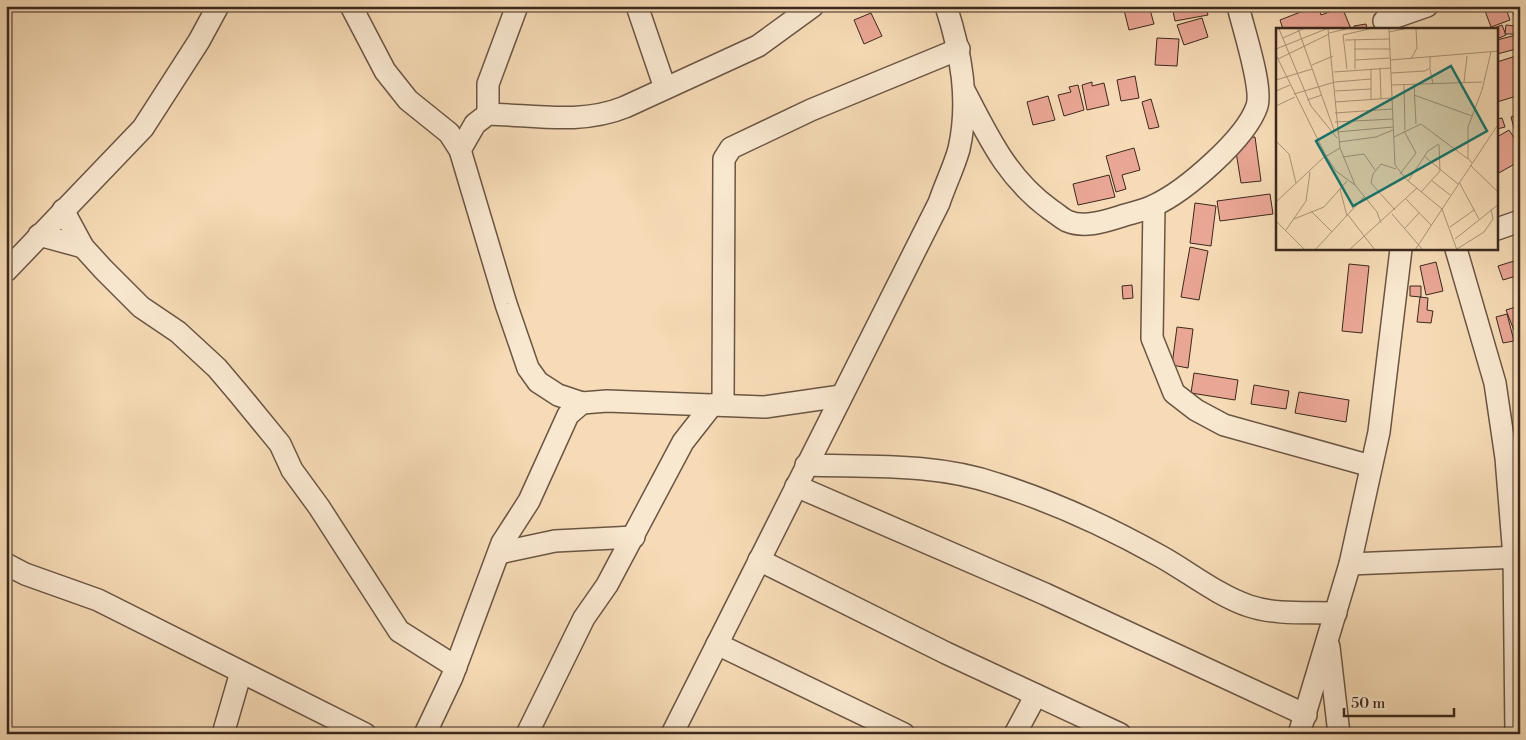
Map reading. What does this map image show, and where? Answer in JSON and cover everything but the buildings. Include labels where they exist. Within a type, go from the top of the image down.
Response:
[{"type":"street","points":[[6,271],[63,210],[125,150],[143,128],[199,41],[218,6]]},
{"type":"street","points":[[351,6],[385,71],[408,100],[449,133],[460,150],[506,304],[528,368],[538,382],[558,395],[582,404],[607,401],[765,407],[840,396]]},
{"type":"street","points":[[488,114],[488,84],[517,6]]},
{"type":"street","points":[[637,6],[665,88]]},
{"type":"street","points":[[460,150],[475,124],[488,114],[583,118],[606,115],[758,46],[813,6]]},
{"type":"street","points":[[672,734],[939,202],[958,150],[964,118],[964,89],[960,49],[946,6]]},
{"type":"street","points":[[964,89],[993,146],[1019,183],[1067,220],[1081,224],[1103,222],[1154,206],[1193,182],[1232,144],[1257,106],[1258,86],[1238,6]]},
{"type":"street","points":[[1384,19],[1427,6]]},
{"type":"street","points":[[527,734],[584,618],[607,585],[684,442],[718,405],[724,158],[731,148],[811,110],[960,49]]},
{"type":"street","points":[[1154,206],[1152,338],[1174,393],[1196,410],[1224,425],[1372,466]]},
{"type":"street","points":[[63,210],[83,247],[141,307],[178,332],[217,368],[280,444],[292,470],[319,507],[399,631],[456,667]]},
{"type":"street","points":[[1498,229],[1520,221]]},
{"type":"street","points":[[40,235],[83,247]]},
{"type":"street","points":[[796,486],[1045,594],[1303,724],[1350,564],[1372,466],[1379,432],[1401,250]]},
{"type":"street","points":[[1456,250],[1495,383],[1506,458],[1517,557],[1516,734]]},
{"type":"street","points":[[426,734],[456,667],[502,543],[529,501],[568,415],[582,404]]},
{"type":"street","points":[[806,465],[918,467],[953,472],[997,483],[1111,529],[1180,567],[1221,593],[1249,606],[1275,612],[1336,613]]},
{"type":"street","points":[[499,553],[556,541],[634,537]]},
{"type":"street","points":[[1350,564],[1517,557]]},
{"type":"street","points":[[759,560],[1120,734]]},
{"type":"street","points":[[6,564],[16,577],[98,600],[365,734]]},
{"type":"street","points":[[1328,639],[1339,734]]},
{"type":"street","points":[[717,644],[904,734]]},
{"type":"street","points":[[223,734],[241,672]]},
{"type":"street","points":[[231,703],[243,695],[259,691],[268,686]]},
{"type":"street","points":[[1015,734],[1036,695]]},
{"type":"street","points":[[1324,734],[1336,698]]}]
